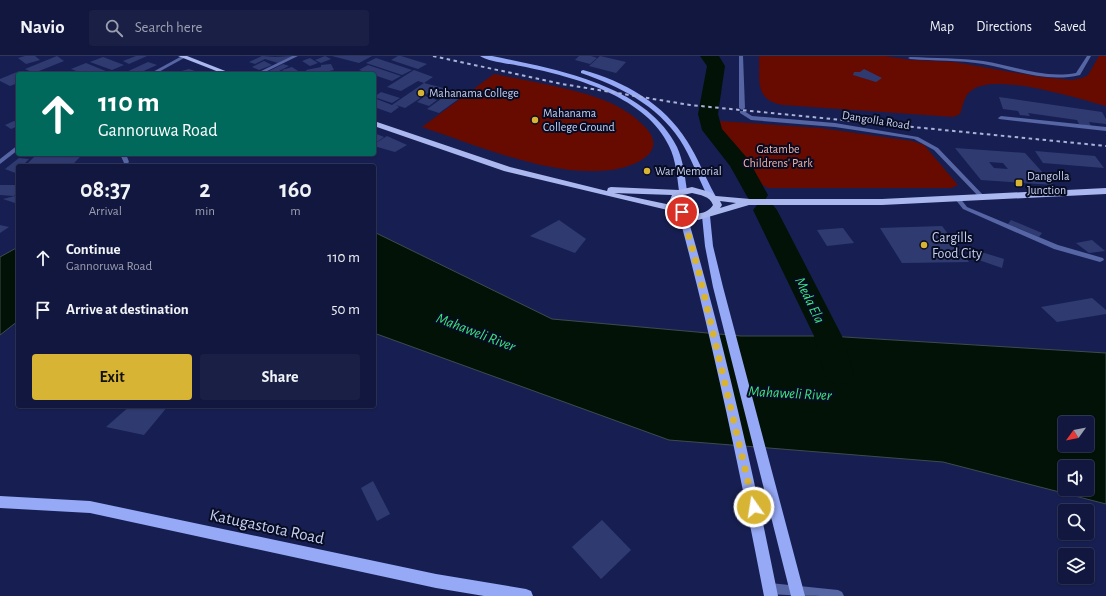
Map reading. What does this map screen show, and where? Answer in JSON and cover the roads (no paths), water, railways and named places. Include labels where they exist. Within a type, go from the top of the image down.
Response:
[{"type":"highway","points":[[182,57],[224,72]]},
{"type":"highway","points":[[376,125],[481,161],[698,216],[711,214],[750,202]]},
{"type":"highway","points":[[588,189],[681,192],[697,190],[712,196],[750,202],[882,202],[1106,191]]},
{"type":"highway","points":[[680,211],[675,206],[674,201],[681,192]]},
{"type":"highway","points":[[711,214],[718,207],[717,202],[712,196]]},
{"type":"main road","points":[[483,56],[572,75],[598,84],[636,106],[662,129],[670,140],[675,152],[681,192]]},
{"type":"main road","points":[[511,56],[558,65],[600,78],[647,102],[663,115],[683,140],[712,196]]},
{"type":"main road","points":[[680,211],[693,246],[751,495],[771,592]]},
{"type":"main road","points":[[711,214],[709,246],[718,287],[797,594]]},
{"type":"main road","name":"Katugastota Road","points":[[0,502],[90,507],[436,581],[526,596]]},
{"type":"street","points":[[261,72],[296,56]]},
{"type":"street","name":"Dangolla Road","points":[[741,56],[742,110],[751,118],[835,125],[916,138],[936,149],[983,198]]},
{"type":"street","points":[[962,56],[983,63],[1033,73],[1067,77],[1078,74],[1089,56]]},
{"type":"street","points":[[155,72],[182,57]]},
{"type":"street","points":[[910,58],[983,63]]},
{"type":"street","points":[[1001,118],[1106,129]]},
{"type":"street","points":[[0,162],[16,149]]},
{"type":"street","points":[[124,156],[126,162]]},
{"type":"street","points":[[958,199],[965,208],[1056,247],[1100,260]]},
{"type":"street","points":[[771,592],[838,596]]},
{"type":"water","name":"Mahaweli River","points":[[376,233],[552,319],[741,336],[828,336],[1106,353],[1106,504],[1075,496],[1094,496],[1094,460],[1058,460],[1058,492],[943,462],[669,440],[376,334]]},
{"type":"water","points":[[16,248],[16,323],[0,335],[0,257]]},
{"type":"waterway","name":"Meda Ela","points":[[708,56],[712,58],[716,66],[708,114],[712,130],[740,164],[757,195]]},
{"type":"waterway","name":"Meda Ela","points":[[765,210],[828,336],[839,373]]},
{"type":"railway","points":[[433,56],[562,84],[690,105],[1106,146]]},
{"type":"place","name":"Mahanama College","points":[[421,93]]},
{"type":"place","name":"Mahanama College Ground","points":[[535,120]]},
{"type":"place","name":"War Memorial","points":[[647,171]]},
{"type":"place","name":"Dangolla Junction","points":[[1019,183]]},
{"type":"place","name":"Cargills Food City","points":[[924,245]]},
{"type":"park label","name":"Gatambe Childrens' Park","points":[[778,156]]}]
